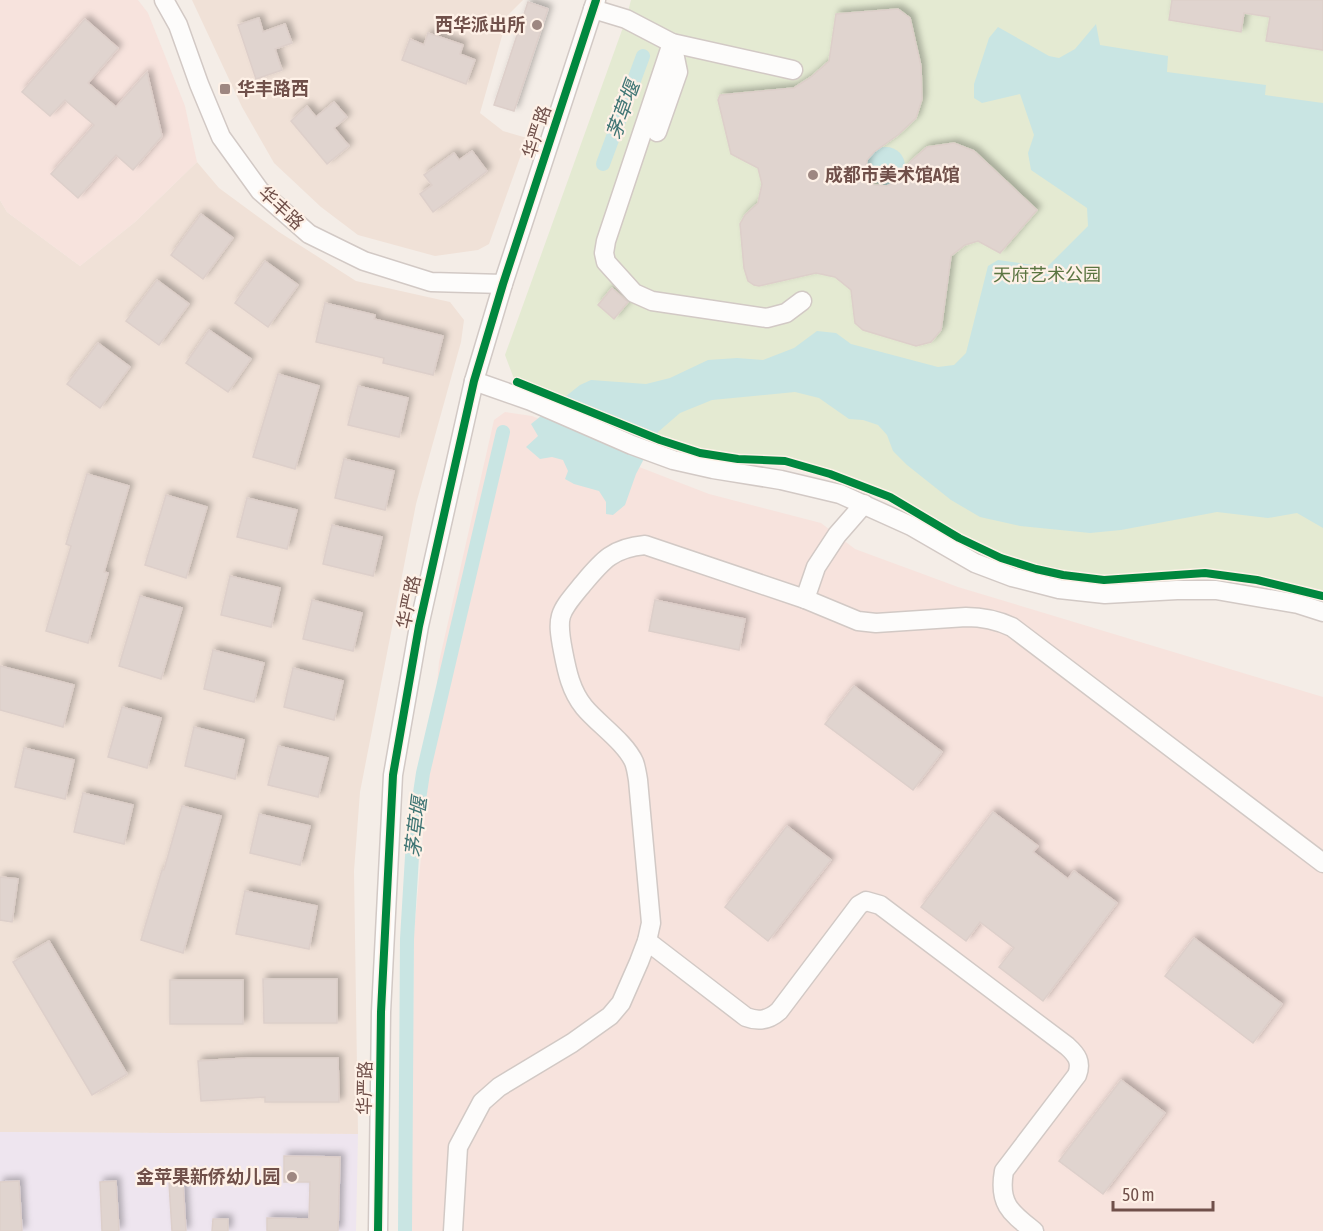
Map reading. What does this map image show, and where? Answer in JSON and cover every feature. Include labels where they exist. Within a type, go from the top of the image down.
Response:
[{"type":"street","name":"华丰路","points":[[164,0],[178,26],[221,137],[260,191],[309,234],[364,261],[431,282],[503,284]]},
{"type":"street","name":"华严路","points":[[378,1231],[381,1012],[393,775],[418,626],[474,381],[594,4]]},
{"type":"street","points":[[594,4],[672,42],[793,70]]},
{"type":"street","points":[[657,132],[678,72],[672,42]]},
{"type":"street","points":[[672,42],[606,241],[604,253],[606,262],[634,293],[652,301],[767,318],[786,313],[802,301]]},
{"type":"street","points":[[474,381],[531,401],[632,445],[674,460],[840,494],[911,526],[975,563],[1012,577],[1059,589],[1105,594],[1216,590],[1298,604],[1323,612]]},
{"type":"street","points":[[805,599],[816,567],[837,536],[864,504]]},
{"type":"street","points":[[453,1231],[458,1148],[482,1102],[499,1087],[572,1043],[610,1016],[621,1003],[647,941],[651,923],[638,780],[634,761],[584,706],[572,689],[559,628],[561,613],[599,564],[611,554],[629,547],[645,545],[805,599],[858,621],[876,623],[966,616],[981,617],[1012,627],[1323,863]]},
{"type":"street","points":[[647,941],[746,1017],[756,1021],[773,1017],[779,1011],[859,905],[866,901],[874,902],[889,912],[1076,1054],[1080,1068],[1077,1075],[1004,1171],[1002,1182],[1007,1206],[1013,1215],[1034,1231]]},
{"type":"shaded area","points":[[0,0],[138,0],[148,13],[185,106],[197,162],[135,222],[80,266],[7,212],[0,200]]},
{"type":"shaded area","points":[[192,0],[523,0],[508,15],[480,113],[503,131],[527,138],[489,244],[478,250],[435,256],[358,235],[321,207],[274,163],[242,107]]},
{"type":"shaded area","points":[[197,162],[219,188],[279,232],[356,281],[450,302],[464,320],[461,342],[416,504],[360,792],[354,871],[358,1134],[0,1132],[0,200],[7,212],[80,266],[135,222]]},
{"type":"shaded area","points":[[505,412],[532,416],[573,432],[634,465],[709,494],[821,523],[855,549],[958,587],[1323,697],[1323,1231],[411,1231],[414,933],[439,662],[494,420]]},
{"type":"shaded area","points":[[0,1132],[358,1134],[356,1231],[0,1231]]},
{"type":"green space","name":"天府艺术公园","points":[[631,0],[1323,0],[1323,599],[1278,587],[1218,576],[1109,582],[1055,577],[1003,563],[950,536],[897,504],[837,481],[789,466],[682,453],[516,384],[505,355]]},
{"type":"water","points":[[1096,24],[1100,45],[1168,56],[1167,72],[1266,85],[1265,95],[1323,103],[1323,528],[1297,513],[1268,518],[1217,512],[1121,530],[1090,533],[1020,526],[980,517],[951,500],[907,465],[893,451],[887,435],[878,425],[863,420],[849,419],[819,398],[795,392],[712,400],[680,413],[658,432],[636,474],[625,505],[613,515],[606,514],[606,502],[599,491],[565,479],[568,471],[563,460],[552,457],[540,459],[526,447],[538,436],[531,424],[580,385],[591,380],[646,384],[670,378],[708,360],[737,358],[763,360],[794,348],[817,331],[836,333],[851,344],[938,367],[954,365],[966,353],[988,266],[998,260],[1047,267],[1088,226],[1087,208],[1031,170],[1028,153],[1034,135],[1020,94],[982,103],[974,98],[974,84],[989,38],[998,27],[1049,56],[1059,58],[1075,49]]},
{"type":"water","points":[[886,147],[900,152],[905,166],[900,180],[886,185],[872,180],[867,166],[872,152]]},
{"type":"building","points":[[1172,0],[1323,0],[1323,50],[1266,41],[1270,17],[1244,13],[1241,32],[1169,20]]},
{"type":"building","points":[[528,2],[548,9],[514,111],[494,105]]},
{"type":"building","name":"成都市美术馆A馆","points":[[898,9],[910,18],[921,66],[922,99],[916,118],[867,160],[865,171],[867,179],[874,185],[887,186],[895,182],[911,161],[927,147],[954,143],[974,151],[1037,210],[1000,253],[978,241],[965,245],[951,256],[941,330],[931,342],[916,346],[863,330],[855,323],[851,290],[835,277],[816,273],[759,286],[748,281],[744,268],[740,224],[745,215],[758,203],[762,184],[758,168],[731,154],[718,100],[720,95],[794,88],[829,61],[836,14]]},
{"type":"building","points":[[259,18],[263,32],[285,24],[292,43],[275,49],[282,70],[256,79],[238,25]]},
{"type":"building","points":[[85,19],[118,48],[88,83],[116,107],[147,72],[162,136],[133,170],[116,155],[78,198],[51,174],[94,125],[65,100],[50,116],[22,92]]},
{"type":"building","points":[[428,33],[463,45],[460,54],[475,60],[466,84],[402,60],[410,39],[424,45]]},
{"type":"building","points":[[334,102],[347,117],[334,128],[349,146],[327,164],[291,121],[307,106],[316,117]]},
{"type":"building","points":[[472,151],[487,171],[433,212],[420,194],[432,185],[424,175],[454,153],[459,160]]},
{"type":"building","points":[[201,214],[233,238],[203,279],[171,255]]},
{"type":"building","points":[[265,261],[298,285],[268,327],[235,303]]},
{"type":"building","points":[[157,280],[189,304],[159,345],[126,321]]},
{"type":"building","points":[[612,288],[628,302],[614,319],[598,305]]},
{"type":"building","points":[[325,303],[375,315],[374,319],[443,336],[433,375],[383,363],[384,358],[316,342]]},
{"type":"building","points":[[209,330],[251,359],[228,392],[186,363]]},
{"type":"building","points":[[98,343],[130,367],[100,408],[67,384]]},
{"type":"building","points":[[278,374],[319,386],[295,469],[253,457]]},
{"type":"building","points":[[358,386],[408,398],[399,437],[348,425]]},
{"type":"building","points":[[344,459],[394,471],[385,510],[335,498]]},
{"type":"building","points":[[87,474],[129,486],[104,572],[108,573],[88,643],[46,631],[71,546],[66,544]]},
{"type":"building","points":[[166,495],[207,507],[186,578],[145,565]]},
{"type":"building","points":[[247,498],[297,510],[287,549],[237,537]]},
{"type":"building","points":[[332,525],[382,537],[373,576],[323,564]]},
{"type":"building","points":[[230,576],[280,588],[271,627],[221,615]]},
{"type":"building","points":[[140,596],[182,608],[161,679],[119,666]]},
{"type":"building","points":[[312,600],[362,613],[353,651],[303,639]]},
{"type":"building","points":[[655,600],[745,619],[739,650],[649,631]]},
{"type":"building","points":[[213,650],[264,663],[254,702],[204,689]]},
{"type":"building","points":[[0,666],[74,685],[63,727],[0,710]]},
{"type":"building","points":[[293,668],[343,681],[334,720],[284,707]]},
{"type":"building","points":[[854,686],[942,752],[913,790],[825,724]]},
{"type":"building","points":[[122,707],[161,718],[147,768],[108,757]]},
{"type":"building","points":[[194,727],[244,740],[235,779],[185,766]]},
{"type":"building","points":[[278,746],[328,758],[318,797],[268,785]]},
{"type":"building","points":[[24,748],[74,760],[65,799],[15,787]]},
{"type":"building","points":[[83,793],[133,805],[124,844],[74,832]]},
{"type":"building","points":[[182,806],[221,816],[183,953],[141,940]]},
{"type":"building","points":[[993,812],[1038,846],[1033,852],[1068,879],[1074,871],[1117,903],[1043,1001],[999,967],[1014,948],[980,922],[966,941],[921,907]]},
{"type":"building","points":[[259,814],[310,826],[300,865],[250,853]]},
{"type":"building","points":[[787,826],[831,860],[768,941],[725,907]]},
{"type":"building","points":[[0,877],[18,879],[12,922],[0,920]]},
{"type":"building","points":[[245,891],[317,906],[309,949],[236,934]]},
{"type":"building","points":[[1194,938],[1282,1004],[1253,1043],[1165,976]]},
{"type":"building","points":[[49,941],[127,1074],[92,1095],[13,962]]},
{"type":"building","points":[[263,979],[337,979],[337,1023],[264,1023]]},
{"type":"building","points":[[170,980],[243,980],[243,1024],[170,1024]]},
{"type":"building","points":[[247,1058],[338,1058],[339,1102],[265,1102],[265,1097],[201,1101],[198,1061]]},
{"type":"building","points":[[1121,1080],[1165,1113],[1103,1194],[1059,1161]]},
{"type":"building","points":[[284,1156],[340,1157],[338,1231],[267,1231],[267,1218],[309,1219],[310,1182],[284,1182]]},
{"type":"building","points":[[19,1181],[22,1231],[0,1231],[0,1182]]},
{"type":"building","points":[[116,1181],[119,1231],[102,1231],[100,1182]]},
{"type":"building","points":[[183,1182],[186,1231],[172,1231],[169,1183]]},
{"type":"building","points":[[213,1219],[228,1219],[228,1231],[212,1231]]},
{"type":"waterway","name":"茅草堰","points":[[603,164],[643,56]]},
{"type":"waterway","name":"茅草堰","points":[[405,1231],[407,939],[413,840],[423,773],[503,432]]},
{"type":"cycle path","points":[[378,1231],[381,1012],[393,775],[419,626],[474,381],[503,284],[596,0]]},
{"type":"cycle path","points":[[517,382],[660,440],[700,453],[738,459],[785,461],[830,474],[890,497],[959,538],[1001,558],[1036,569],[1104,580],[1205,573],[1257,580],[1323,596]]},
{"type":"place","name":"西华派出所","points":[[537,25]]},
{"type":"place","name":"华丰路西","points":[[225,89]]},
{"type":"place","name":"成都市美术馆A馆","points":[[813,175]]},
{"type":"place","name":"金苹果新侨幼儿园","points":[[292,1177]]}]
